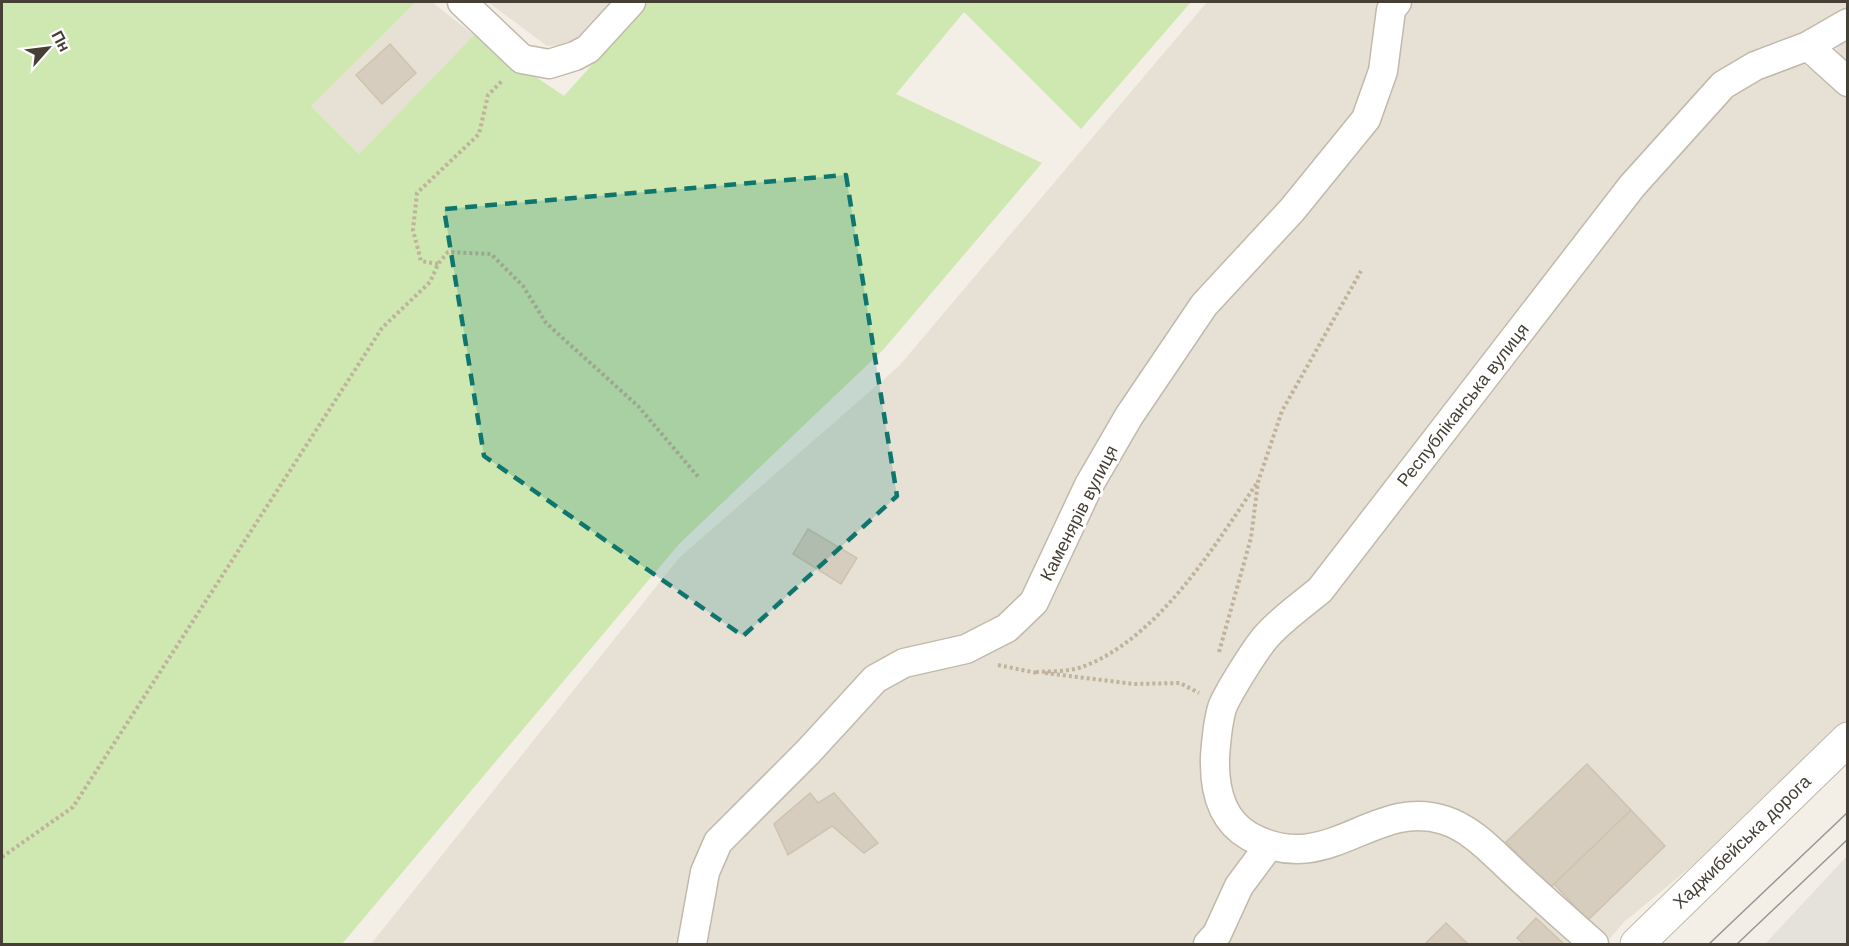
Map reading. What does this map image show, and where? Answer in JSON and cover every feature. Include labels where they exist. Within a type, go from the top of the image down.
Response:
[{"type":"street","points":[[462,2],[522,59],[549,64],[575,56],[588,49],[631,2]]},
{"type":"street","name":"Каменярів вулиця","points":[[692,945],[705,872],[718,842],[808,752],[875,679],[904,663],[966,649],[1007,628],[1034,602],[1089,485],[1130,416],[1198,314],[1292,210],[1366,119],[1383,71],[1391,10],[1397,2]]},
{"type":"street","name":"Республіканська вулиця","points":[[1268,847],[1239,830],[1225,812],[1215,782],[1216,751],[1222,708],[1265,638],[1320,590],[1632,186],[1723,86],[1755,66],[1808,46],[1848,23]]},
{"type":"street","points":[[1808,46],[1848,82]]},
{"type":"street","name":"Хаджибейська дорога","points":[[1636,945],[1848,739]]},
{"type":"street","points":[[1208,945],[1217,934],[1239,886],[1268,847],[1312,849],[1334,844],[1392,817],[1418,816],[1445,820],[1474,836],[1594,945]]},
{"type":"path","points":[[438,264],[421,261],[413,230],[417,194],[479,134],[488,95],[522,59]]},
{"type":"path","points":[[2,857],[73,807],[382,328],[430,282],[438,264],[448,252],[491,254],[523,286],[546,324],[638,406],[700,479]]},
{"type":"path","points":[[1219,654],[1251,538],[1258,482],[1282,411],[1361,271]]},
{"type":"path","points":[[1036,672],[1080,668],[1114,652],[1148,624],[1186,583],[1258,482]]},
{"type":"path","points":[[966,649],[990,663],[1036,672],[1134,684],[1180,683],[1222,708]]},
{"type":"highlighted area","points":[[846,175],[897,496],[743,636],[484,456],[444,209]]},
{"type":"shaded area","points":[[416,2],[432,2],[474,35],[359,154],[311,106]]},
{"type":"shaded area","points":[[488,2],[621,2],[585,43],[547,46]]},
{"type":"shaded area","points":[[1207,2],[1847,2],[1846,11],[1777,44],[1847,97],[1847,720],[1732,833],[1624,922],[1605,944],[371,944],[679,558],[899,366]]},
{"type":"shaded area","points":[[1847,38],[1847,68],[1832,53]]},
{"type":"shaded area","points":[[1847,856],[1847,944],[1765,944]]},
{"type":"green space","points":[[2,2],[416,2],[311,106],[359,154],[474,35],[564,96],[648,2],[1191,2],[1081,129],[964,12],[896,94],[1042,163],[883,350],[679,544],[342,944],[2,944]]},
{"type":"building","points":[[390,44],[416,73],[382,104],[356,75]]},
{"type":"building","points":[[808,529],[857,558],[841,584],[793,554]]},
{"type":"building","points":[[1587,764],[1631,810],[1550,888],[1506,842]]},
{"type":"building","points":[[810,793],[818,803],[834,793],[878,843],[864,853],[832,826],[788,855],[774,824]]},
{"type":"building","points":[[1631,810],[1665,846],[1588,920],[1554,884]]},
{"type":"building","points":[[1536,918],[1564,944],[1524,944],[1517,938]]},
{"type":"building","points":[[1446,923],[1468,944],[1425,944]]},
{"type":"tram line","points":[[1709,944],[1848,812]]},
{"type":"tram line","points":[[1737,944],[1848,839]]}]
